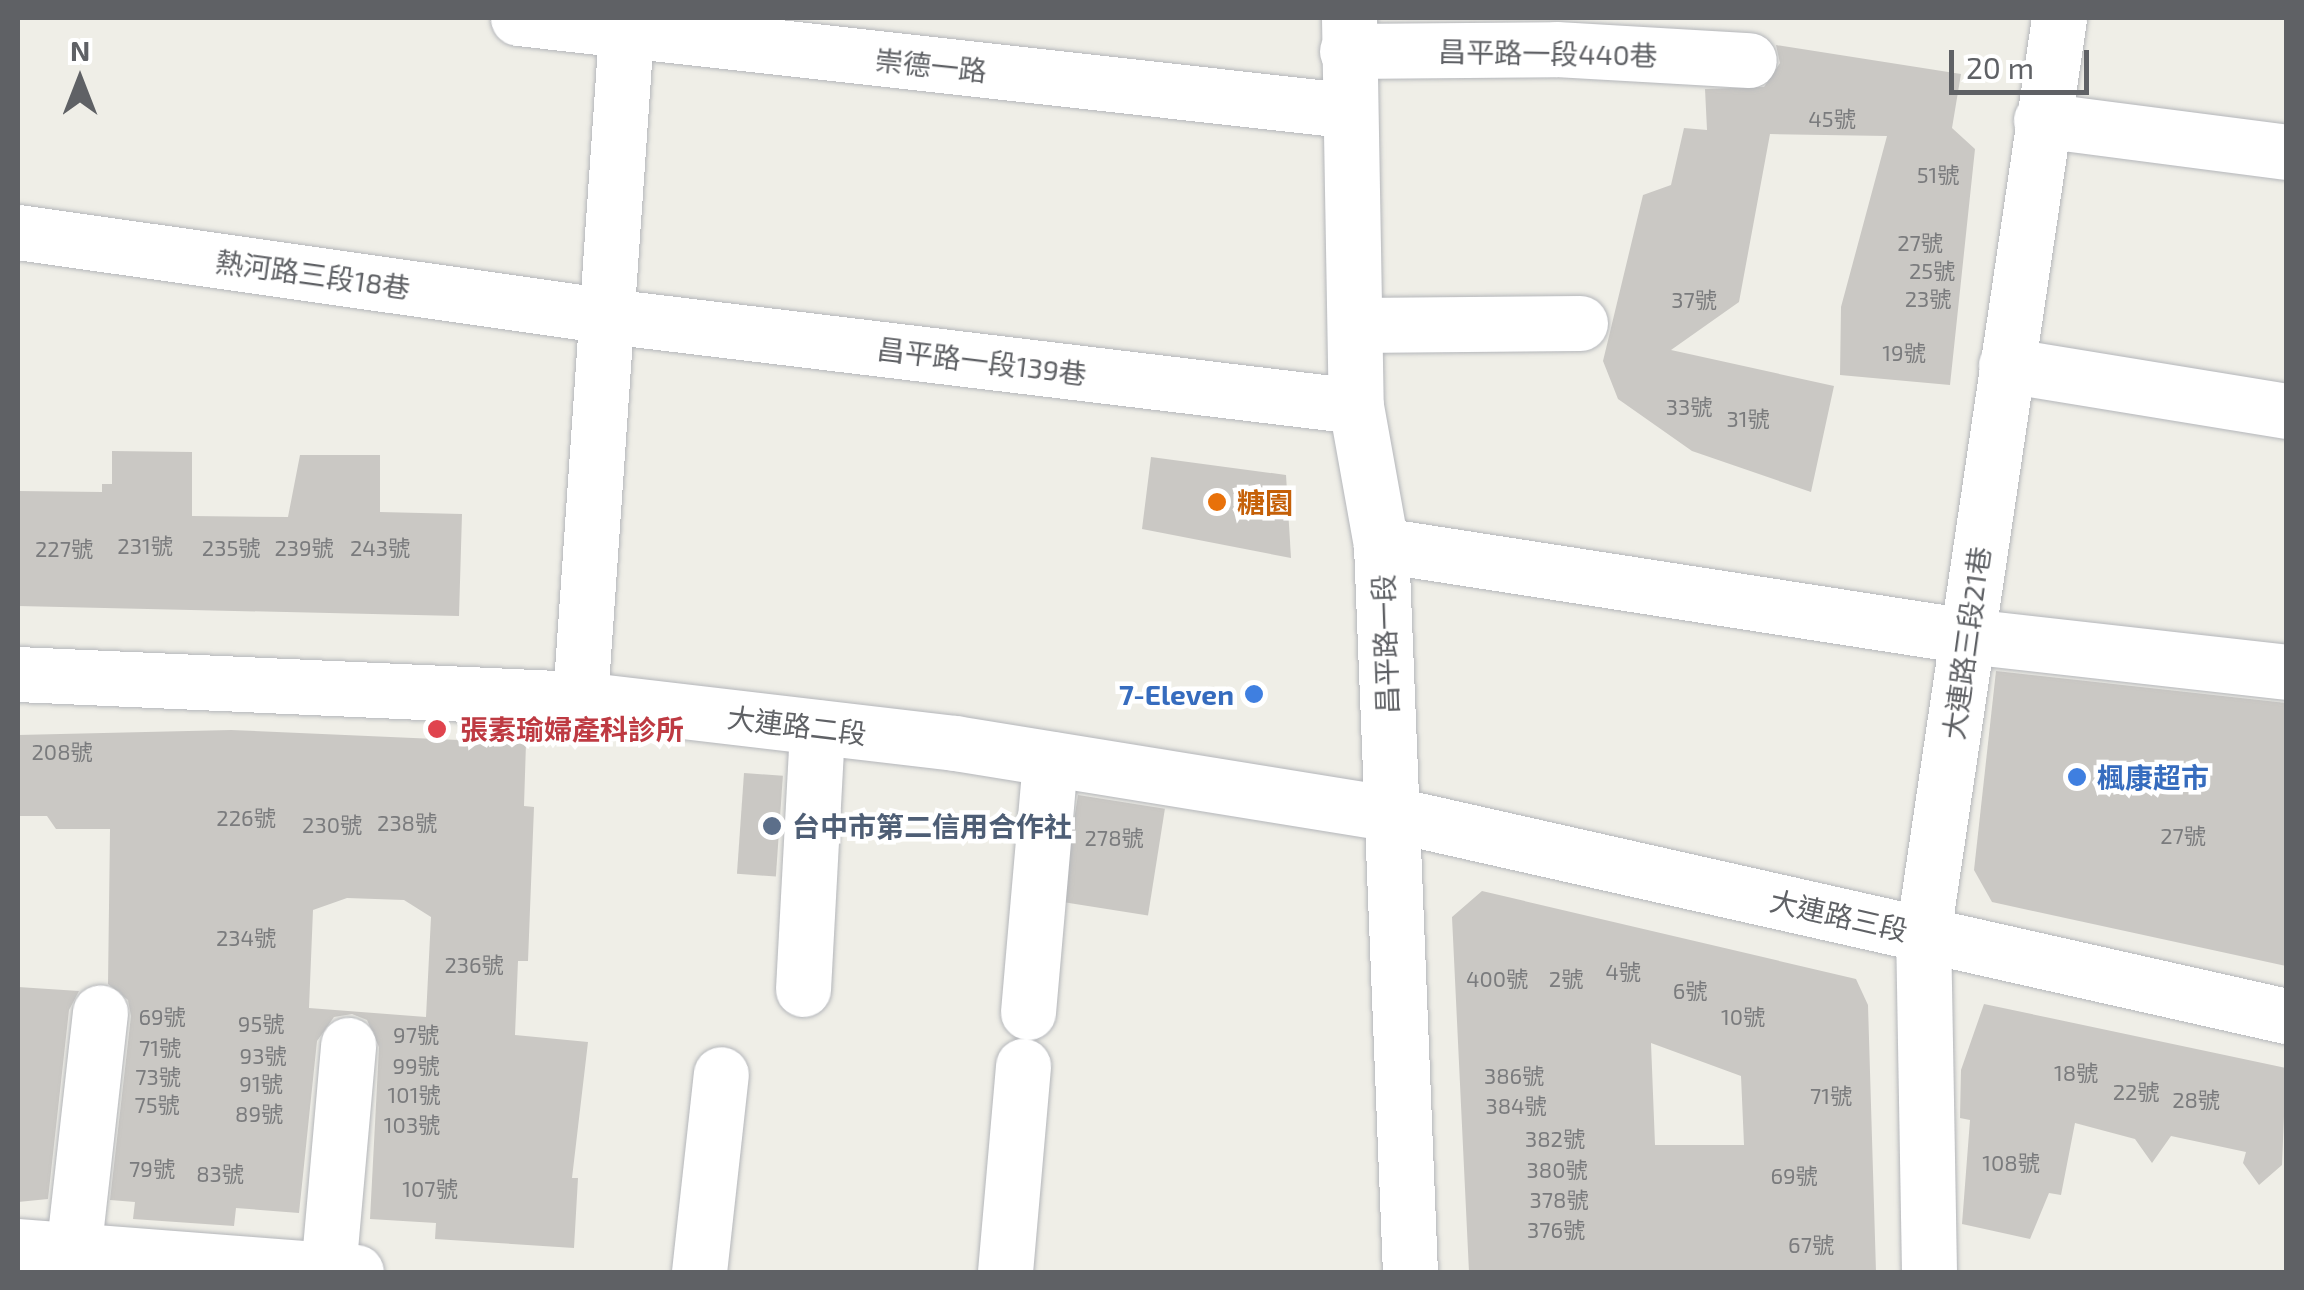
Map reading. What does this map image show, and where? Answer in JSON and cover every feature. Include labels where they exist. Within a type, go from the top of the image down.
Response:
[{"type":"street","name":"崇德一路","points":[[518,18],[1345,110]]},
{"type":"street","name":"大連路三段21巷","points":[[1929,1272],[1923,934],[2059,18]]},
{"type":"street","points":[[580,699],[626,32]]},
{"type":"street","name":"昌平路一段","points":[[1348,34],[1345,110],[1356,325],[1356,406],[1381,544],[1410,1272]]},
{"type":"street","name":"昌平路一段440巷","points":[[1348,34],[1749,60]]},
{"type":"street","points":[[2041,120],[2286,152]]},
{"type":"street","name":"熱河路三段18巷","points":[[18,232],[608,316]]},
{"type":"street","name":"昌平路一段139巷","points":[[608,316],[1356,406]]},
{"type":"street","points":[[1356,325],[1580,323]]},
{"type":"street","points":[[2006,365],[2286,411]]},
{"type":"street","points":[[1381,544],[1968,636],[2286,672]]},
{"type":"street","name":"大連路二段","points":[[18,674],[580,699],[1050,759],[1391,814]]},
{"type":"street","points":[[804,989],[817,727]]},
{"type":"street","points":[[1028,1012],[1050,759]]},
{"type":"street","name":"大連路三段","points":[[1391,814],[2286,1016]]},
{"type":"street","points":[[72,1253],[100,1013]]},
{"type":"street","points":[[18,1246],[342,1272],[348,1046]]},
{"type":"street","points":[[1004,1272],[1023,1066]]},
{"type":"street","points":[[699,1272],[721,1074]]},
{"type":"building","points":[[1776,45],[1961,74],[1952,128],[1975,149],[1950,385],[1840,375],[1841,307],[1887,136],[1770,134],[1739,302],[1671,350],[1834,386],[1811,492],[1692,451],[1618,399],[1603,361],[1643,195],[1671,185],[1684,128],[1707,130],[1705,89],[1764,87],[1780,63]]},
{"type":"building","points":[[112,451],[192,452],[192,516],[288,517],[300,455],[380,455],[380,512],[462,514],[459,616],[18,606],[18,491],[102,492],[102,484],[112,484]]},
{"type":"building","name":"糖園","points":[[1151,457],[1286,475],[1291,558],[1142,529]]},
{"type":"building","name":"楓康超市","points":[[1996,671],[2286,703],[2286,966],[1992,902],[1974,870]]},
{"type":"building","points":[[231,730],[526,743],[524,806],[534,807],[528,961],[518,961],[515,1035],[588,1042],[572,1178],[578,1178],[574,1248],[435,1239],[436,1223],[370,1219],[379,1047],[367,1020],[352,1014],[334,1017],[317,1041],[299,1213],[236,1208],[234,1226],[133,1219],[135,1202],[110,1200],[131,1016],[128,1000],[108,984],[110,829],[56,829],[47,816],[18,816],[18,735]],"holes":[[[347,898],[404,900],[431,917],[426,1017],[309,1008],[313,910]]]},
{"type":"building","name":"台中市第二信用合作社","points":[[744,773],[783,776],[776,876],[737,874]]},
{"type":"building","points":[[1078,795],[1165,809],[1148,915],[1061,902]]},
{"type":"building","points":[[1482,891],[1856,979],[1868,1005],[1876,1272],[1469,1272],[1452,917]],"holes":[[[1651,1043],[1741,1076],[1744,1145],[1655,1145]]]},
{"type":"building","points":[[18,987],[79,991],[69,1010],[48,1199],[18,1202]]},
{"type":"building","points":[[1984,1004],[2286,1068],[2282,1165],[2259,1185],[2243,1163],[2246,1152],[2171,1136],[2152,1163],[2135,1139],[2075,1123],[2061,1195],[2049,1193],[2030,1239],[1962,1224],[1970,1120],[1960,1118],[1961,1070]]},
{"type":"place","name":"糖園","points":[[1217,502]]},
{"type":"place","name":"7-Eleven","points":[[1254,694]]},
{"type":"place","name":"張素瑜婦產科診所","points":[[437,729]]},
{"type":"place","name":"楓康超市","points":[[2077,777]]},
{"type":"place","name":"台中市第二信用合作社","points":[[772,826]]}]
